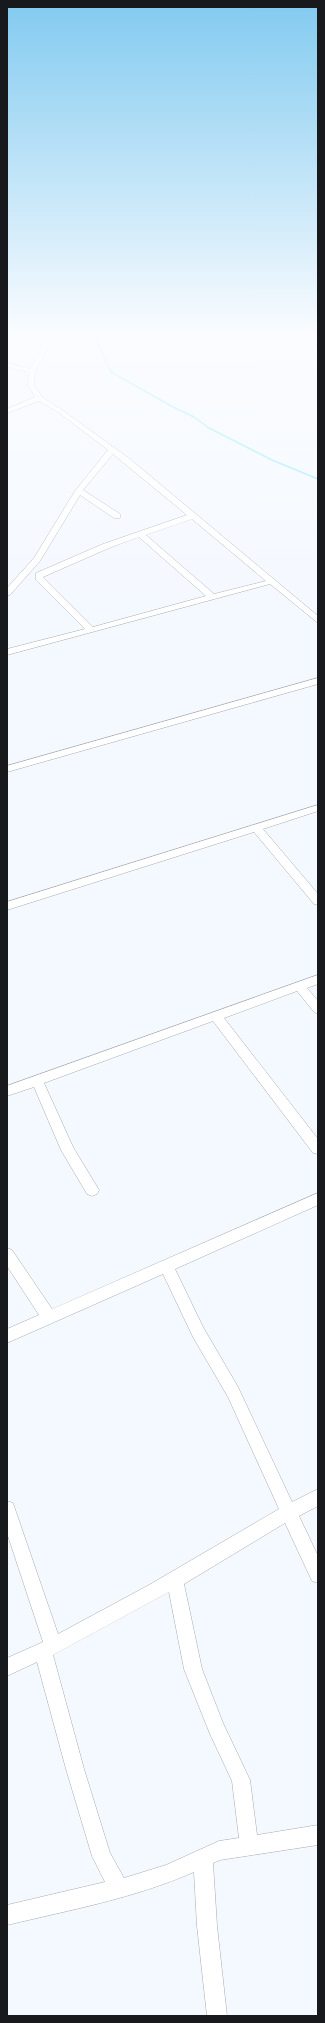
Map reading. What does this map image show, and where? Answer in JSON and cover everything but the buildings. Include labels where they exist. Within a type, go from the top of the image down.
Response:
[{"type":"street","points":[[85,430],[111,451],[127,461],[270,582],[318,620]]},
{"type":"street","points":[[7,593],[37,559],[79,491],[111,451]]},
{"type":"street","points":[[79,491],[117,516]]},
{"type":"street","points":[[91,630],[39,578],[39,575],[140,534],[192,516]]},
{"type":"street","points":[[140,534],[212,597]]},
{"type":"street","points":[[7,652],[270,582]]},
{"type":"street","points":[[7,770],[318,681]]},
{"type":"street","points":[[7,906],[318,808]]},
{"type":"street","points":[[256,828],[318,901]]},
{"type":"street","points":[[7,1091],[318,978]]},
{"type":"street","points":[[299,986],[318,1009]]},
{"type":"street","points":[[216,1016],[318,1150]]},
{"type":"street","points":[[37,1080],[68,1150],[92,1190]]},
{"type":"street","points":[[7,1336],[318,1199]]},
{"type":"street","points":[[7,1254],[49,1318]]},
{"type":"street","points":[[166,1266],[198,1332],[232,1392],[287,1512],[318,1575]]},
{"type":"street","points":[[7,1667],[48,1649],[175,1580],[287,1512],[318,1497]]},
{"type":"street","points":[[7,1509],[48,1649],[102,1856],[119,1888]]},
{"type":"street","points":[[175,1580],[193,1669],[216,1728],[241,1780],[249,1846]]},
{"type":"street","points":[[7,1915],[119,1888],[167,1874],[219,1851],[318,1834]]},
{"type":"street","points":[[203,1858],[207,1926],[217,2016]]},
{"type":"waterway","points":[[214,430],[272,460],[318,479]]}]
